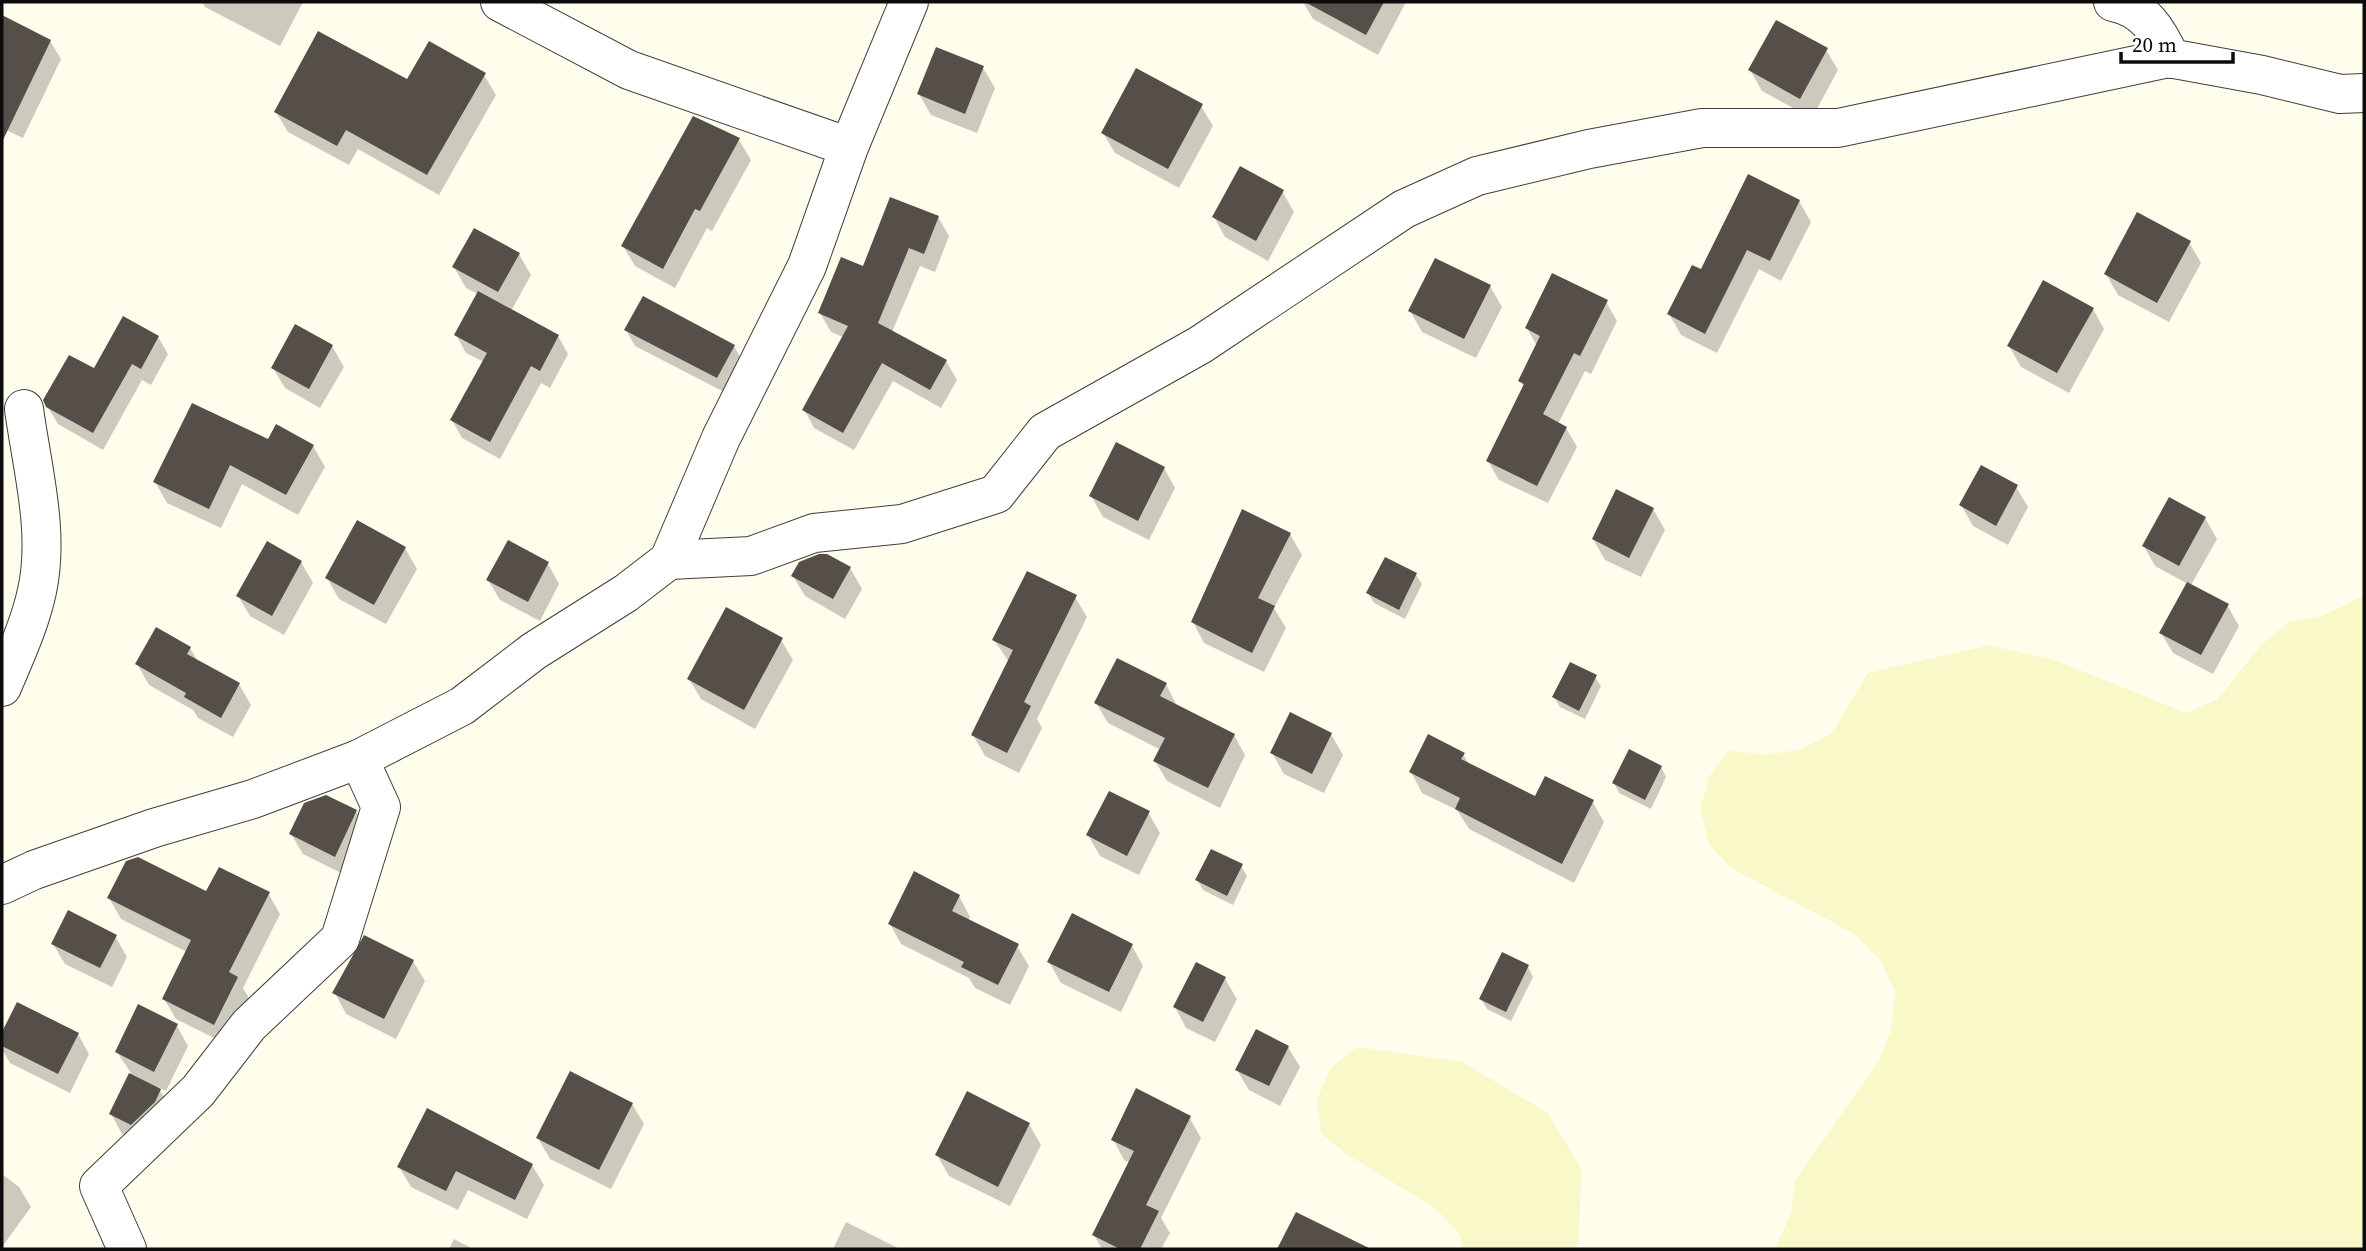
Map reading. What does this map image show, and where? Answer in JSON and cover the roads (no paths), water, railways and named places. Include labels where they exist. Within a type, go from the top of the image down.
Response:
[{"type":"street","points":[[500,2],[629,70],[849,146]]},
{"type":"street","points":[[2,885],[34,870],[154,828],[253,799],[359,759],[462,706],[534,651],[626,593],[669,560],[721,438],[807,265],[849,146],[909,2]]},
{"type":"street","points":[[2113,2],[2131,5],[2157,28],[2171,59]]},
{"type":"street","points":[[669,560],[751,556],[814,533],[902,524],[996,494],[1045,432],[1200,345],[1404,209],[1477,176],[1589,149],[1702,128],[1838,128],[2171,59],[2262,75],[2340,94],[2364,93]]},
{"type":"street","points":[[2,687],[19,647],[37,590],[41,513],[24,409]]},
{"type":"street","points":[[127,1249],[99,1186],[198,1091],[249,1025],[340,939],[381,807],[359,759]]}]
